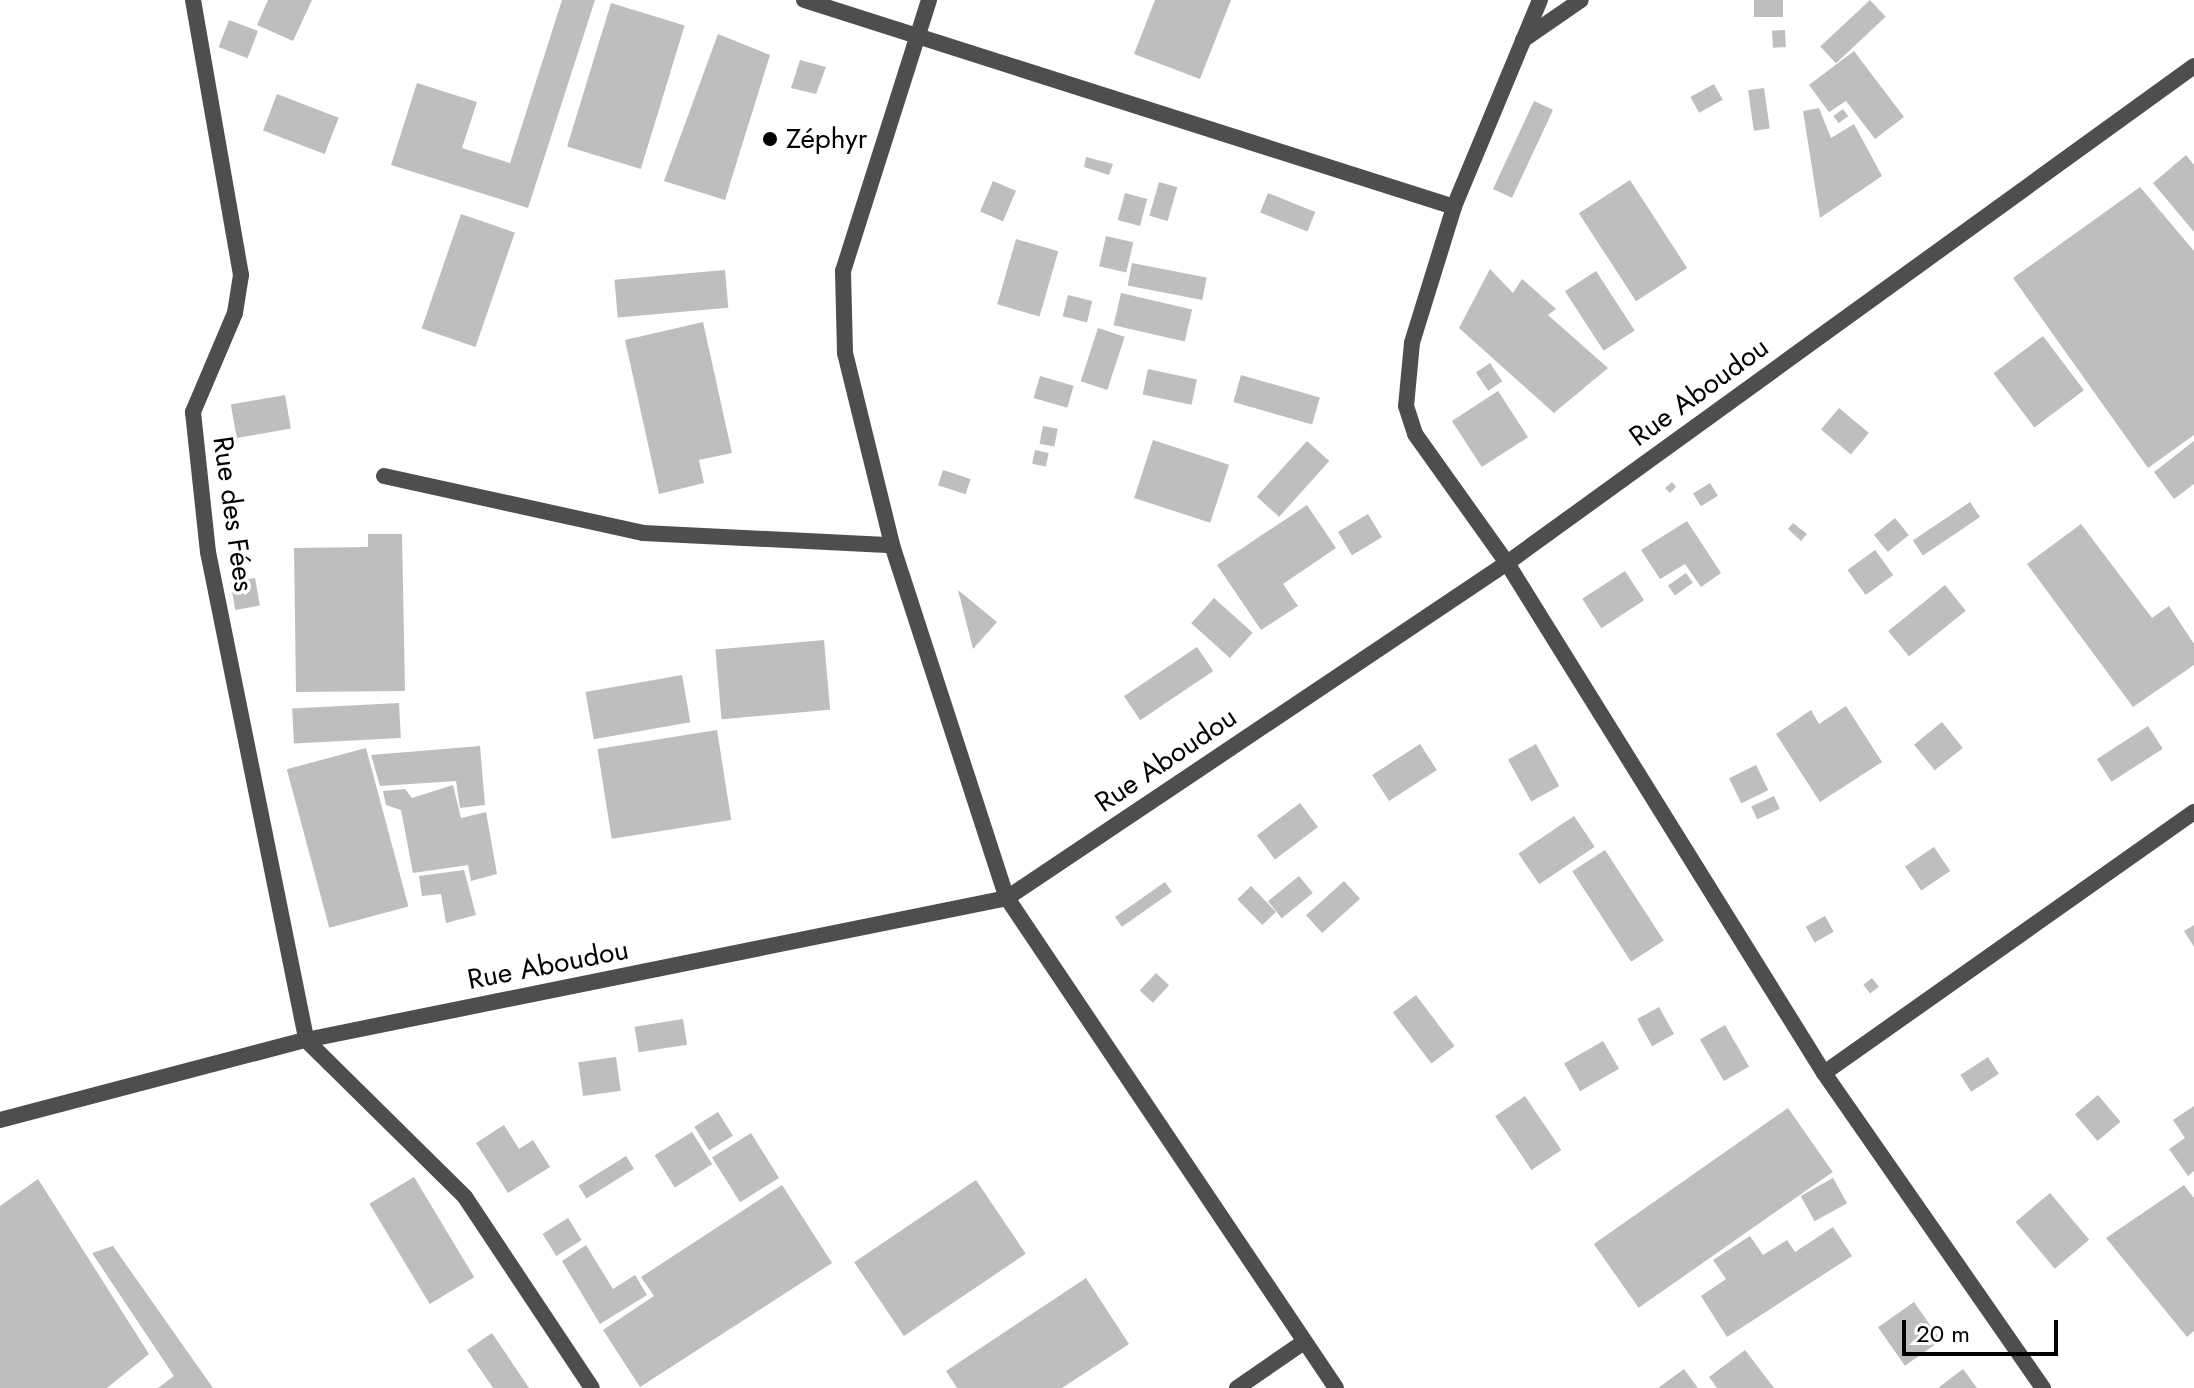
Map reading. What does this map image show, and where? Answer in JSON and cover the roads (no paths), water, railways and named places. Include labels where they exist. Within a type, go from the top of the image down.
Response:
[{"type":"street","name":"Rue des Fées","points":[[193,0],[241,275],[235,313],[193,412],[208,552],[306,1040]]},
{"type":"street","points":[[804,0],[1454,207]]},
{"type":"street","points":[[929,0],[843,271],[845,353],[892,545],[1007,898],[1336,1388]]},
{"type":"street","points":[[1540,0],[1454,207],[1412,343],[1406,406],[1415,434],[1507,563],[1824,1073],[2043,1388]]},
{"type":"street","points":[[1523,40],[1581,0]]},
{"type":"street","name":"Rue Aboudou","points":[[0,1120],[306,1040],[1007,898],[1507,563],[2194,66]]},
{"type":"street","points":[[384,476],[643,533],[892,545]]},
{"type":"street","points":[[1824,1073],[2194,812]]},
{"type":"street","points":[[306,1040],[465,1197],[592,1388]]},
{"type":"street","points":[[1237,1388],[1304,1342]]},
{"type":"place","name":"Zéphyr","points":[[770,139]]}]
